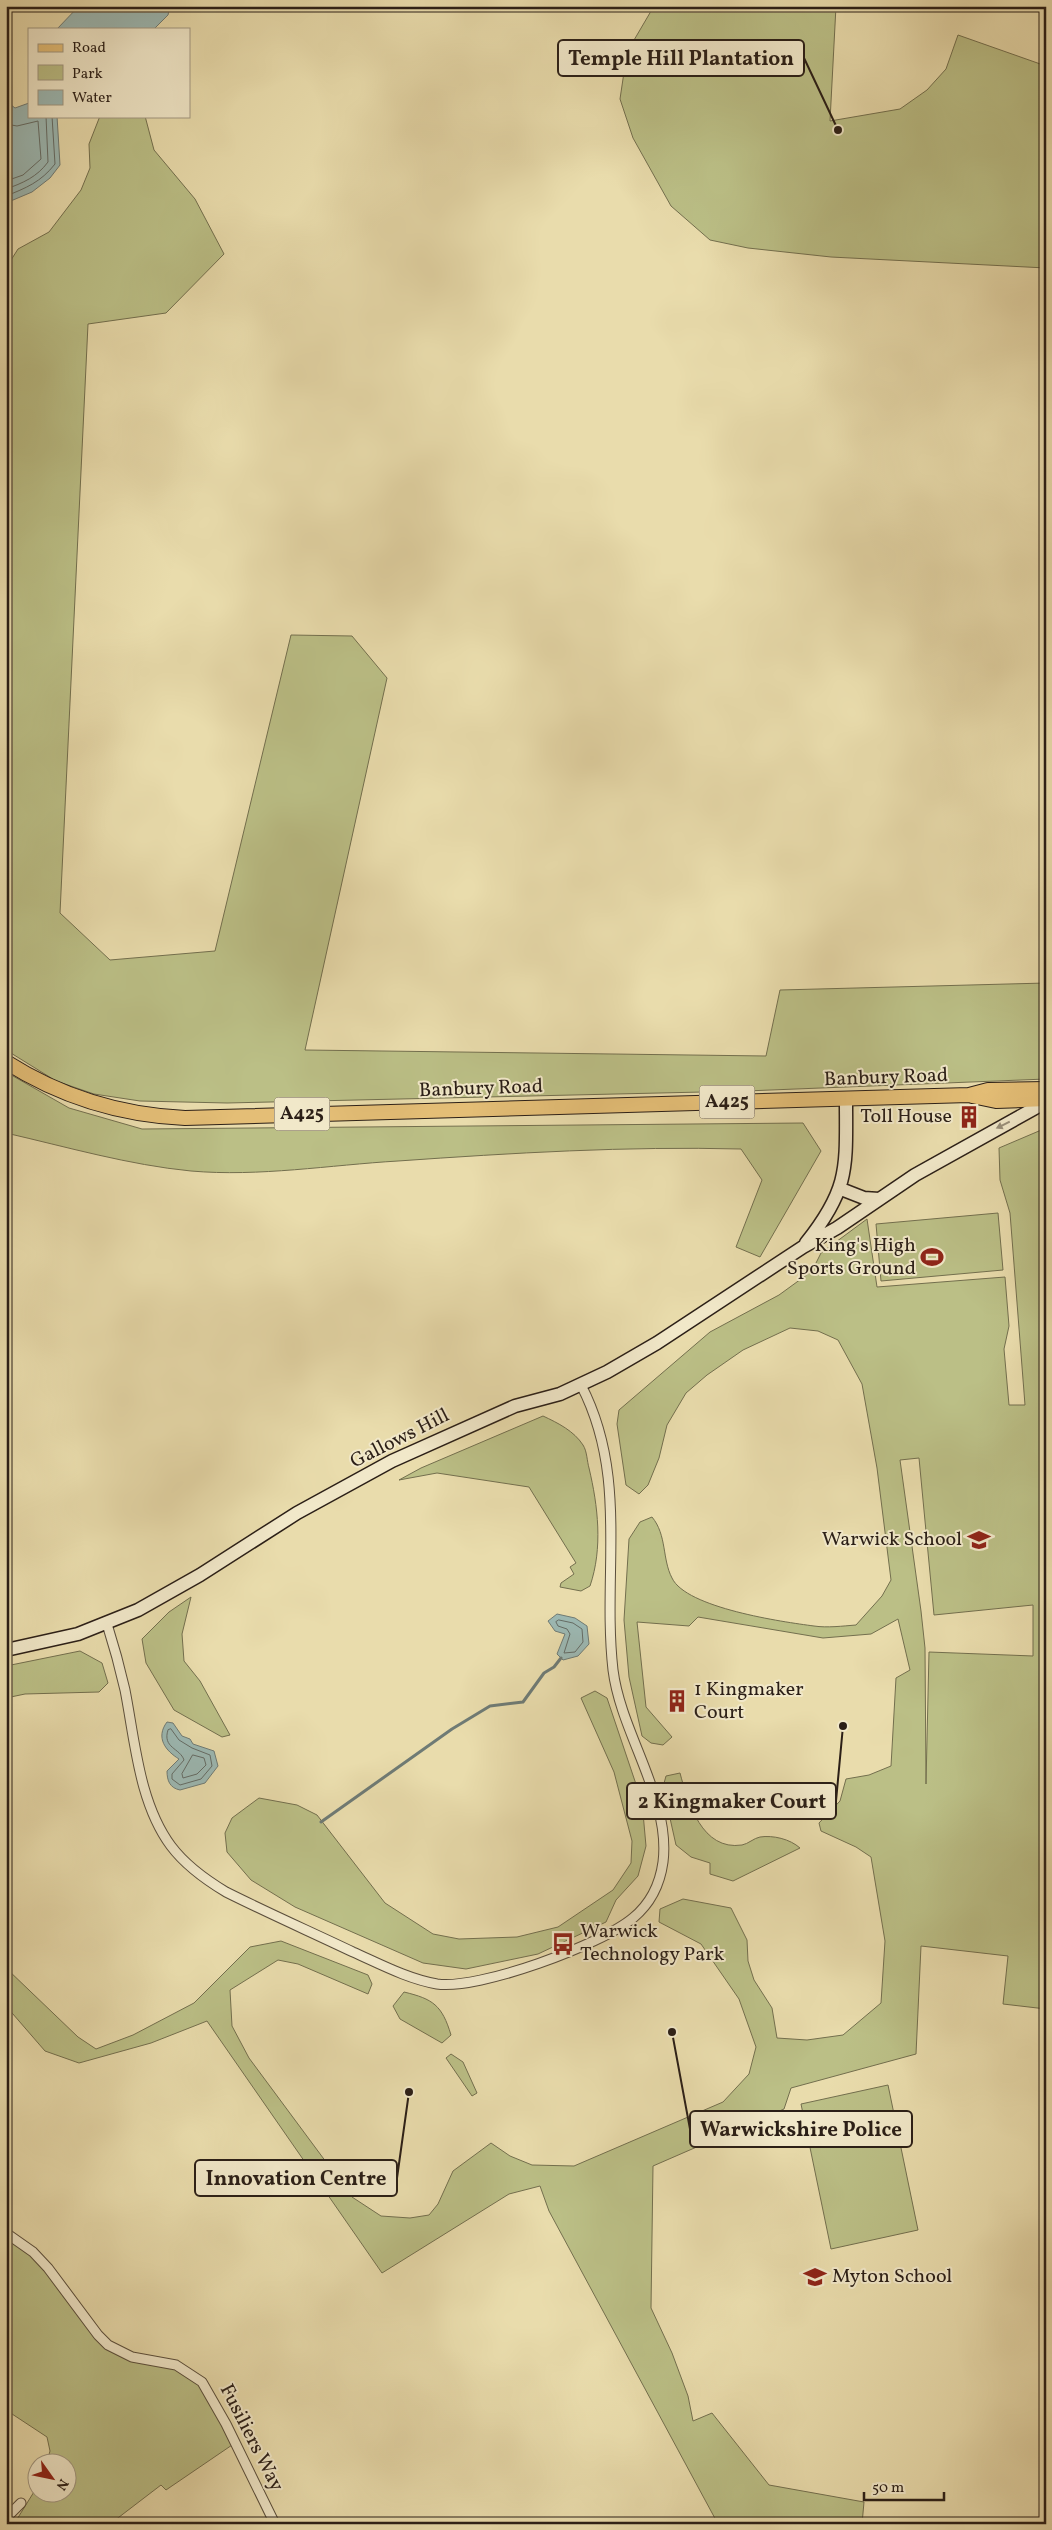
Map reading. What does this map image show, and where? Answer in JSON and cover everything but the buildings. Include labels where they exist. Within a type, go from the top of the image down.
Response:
[{"type":"main road","name":"Banbury Road","points":[[6,1062],[39,1081],[77,1098],[114,1110],[165,1117],[846,1100],[969,1095],[988,1090],[1046,1089]]},
{"type":"main road","name":"Banbury Road","points":[[969,1095],[996,1101],[1046,1100]]},
{"type":"street","name":"Gallows Hill","points":[[803,1247],[830,1211],[841,1189],[846,1163],[846,1100]]},
{"type":"street","name":"Gallows Hill","points":[[6,1650],[69,1636],[107,1624],[166,1595],[297,1513],[392,1460],[473,1418],[560,1394],[640,1354],[803,1247],[837,1228],[915,1175],[1046,1100]]},
{"type":"street","points":[[841,1189],[860,1197],[879,1199]]},
{"type":"street","points":[[107,1624],[122,1679],[140,1768],[151,1807],[170,1845],[182,1859],[207,1881],[226,1892],[395,1971],[438,1984],[472,1982],[492,1978],[583,1947],[615,1932],[642,1910],[655,1890],[663,1863],[663,1836],[653,1797],[617,1692],[612,1645],[612,1508],[602,1437],[580,1385]]},
{"type":"street","name":"Fusiliers Way","points":[[6,2233],[33,2252],[48,2268],[98,2335],[108,2345],[132,2357],[176,2366],[202,2382],[226,2424],[275,2524]]},
{"type":"street","points":[[6,2518],[21,2503]]},
{"type":"green space","points":[[654,6],[836,6],[830,121],[900,109],[927,90],[946,69],[958,35],[1046,66],[1046,268],[831,257],[748,248],[710,240],[671,206],[633,138],[620,99],[627,52]]},
{"type":"green space","points":[[99,118],[146,118],[154,150],[195,199],[224,254],[166,313],[88,324],[60,913],[110,960],[215,951],[291,635],[352,636],[387,678],[305,1050],[766,1056],[780,990],[1046,983],[1046,1079],[746,1091],[227,1103],[140,1101],[94,1094],[56,1081],[6,1050],[6,268],[18,249],[49,232],[81,190],[90,168],[89,144]]},
{"type":"green space","points":[[6,1072],[69,1108],[142,1129],[803,1123],[821,1151],[760,1257],[736,1247],[762,1180],[741,1149],[655,1148],[570,1151],[484,1155],[268,1172],[191,1171],[121,1160],[6,1133]]},
{"type":"green space","points":[[1046,1128],[1046,2009],[1003,2004],[1008,1956],[921,1946],[916,2054],[791,2088],[784,2109],[653,2166],[651,2308],[672,2353],[688,2396],[693,2421],[712,2413],[769,2485],[864,2502],[862,2524],[718,2524],[549,2211],[540,2186],[509,2194],[382,2273],[207,2021],[151,2043],[79,2063],[45,2051],[6,2006],[6,1968],[78,2037],[96,2049],[133,2035],[194,2003],[250,1947],[281,1941],[368,1975],[372,1984],[368,1994],[298,1964],[278,1960],[230,1990],[232,2026],[249,2058],[352,2197],[381,2216],[410,2218],[429,2215],[438,2204],[453,2171],[491,2143],[510,2156],[532,2165],[574,2166],[723,2102],[749,2074],[756,2047],[739,1999],[701,1944],[659,1922],[660,1909],[683,1899],[731,1908],[747,1940],[748,1961],[754,1980],[772,2008],[777,2038],[807,2040],[843,2035],[881,2003],[885,1941],[871,1857],[856,1847],[821,1831],[819,1823],[840,1801],[846,1779],[869,1775],[891,1766],[896,1678],[910,1670],[898,1619],[871,1634],[823,1638],[698,1617],[689,1626],[637,1622],[646,1707],[672,1737],[663,1745],[651,1743],[642,1736],[629,1677],[624,1620],[629,1539],[640,1522],[652,1517],[660,1531],[672,1578],[681,1589],[696,1598],[737,1612],[781,1621],[819,1627],[856,1625],[882,1596],[891,1580],[877,1468],[862,1384],[838,1340],[818,1331],[790,1328],[743,1350],[707,1375],[686,1393],[667,1425],[659,1458],[648,1485],[639,1494],[626,1485],[617,1424],[619,1410],[710,1332],[779,1295],[812,1271],[821,1253],[867,1219],[877,1287],[1005,1277],[1009,1326],[1004,1349],[1009,1405],[1025,1405],[1010,1213],[1000,1180],[999,1148]],"holes":[[[919,1458],[934,1615],[1033,1605],[1033,1656],[929,1652],[926,1784],[925,1648],[900,1460]]]},
{"type":"green space","points":[[998,1213],[1003,1270],[881,1281],[876,1224]]},
{"type":"green space","points":[[543,1416],[575,1436],[583,1445],[586,1453],[595,1497],[598,1542],[597,1557],[590,1586],[581,1591],[560,1587],[561,1583],[574,1574],[570,1567],[576,1563],[529,1487],[437,1473],[399,1480],[421,1468]]},
{"type":"green space","points":[[191,1597],[182,1634],[184,1661],[200,1681],[230,1735],[222,1737],[174,1710],[146,1663],[142,1639],[169,1612]]},
{"type":"green space","points":[[80,1651],[102,1663],[108,1683],[99,1692],[25,1694],[6,1698],[6,1666]]},
{"type":"green space","points":[[595,1691],[607,1698],[642,1802],[646,1846],[638,1876],[616,1900],[606,1922],[538,1954],[466,1969],[423,1963],[295,1907],[251,1880],[227,1852],[225,1833],[232,1818],[259,1798],[297,1805],[317,1815],[385,1903],[433,1934],[459,1939],[517,1937],[558,1927],[613,1890],[631,1863],[632,1841],[614,1772],[581,1698]]},
{"type":"green space","points":[[680,1773],[687,1798],[699,1822],[707,1833],[717,1840],[728,1845],[742,1845],[758,1838],[781,1838],[800,1848],[733,1881],[710,1874],[710,1863],[691,1857],[676,1845],[663,1787],[666,1776]]},
{"type":"green space","points":[[404,1992],[422,1997],[435,2005],[444,2017],[451,2035],[442,2043],[400,2019],[393,2006]]},
{"type":"green space","points":[[451,2054],[463,2062],[477,2093],[472,2096],[446,2058]]},
{"type":"green space","points":[[888,2085],[918,2230],[831,2249],[801,2104]]},
{"type":"green space","points":[[6,2234],[33,2252],[76,2307],[119,2353],[169,2363],[196,2377],[235,2443],[166,2490],[161,2485],[110,2524],[14,2524],[28,2501],[78,2502],[78,2452],[50,2452],[47,2437],[6,2410]]},
{"type":"water","points":[[79,6],[170,6],[168,15],[155,28],[58,28]]},
{"type":"water","points":[[6,101],[15,108],[28,103],[28,118],[57,118],[60,165],[50,178],[32,192],[6,203]]},
{"type":"water","points":[[557,1614],[575,1618],[587,1626],[589,1644],[578,1656],[563,1660],[557,1654],[565,1634],[555,1631],[548,1621]]},
{"type":"water","points":[[167,1722],[173,1723],[182,1736],[190,1739],[193,1744],[214,1751],[218,1766],[205,1783],[180,1790],[170,1784],[167,1771],[179,1759],[166,1748],[162,1739],[162,1733]]},
{"type":"waterway","points":[[321,1822],[452,1729],[490,1706],[523,1702],[544,1673],[554,1667],[561,1658]]},
{"type":"place","name":"Temple Hill Plantation","points":[[838,130]]},
{"type":"place","name":"Toll House","points":[[969,1117]]},
{"type":"place","name":"King's High Sports Ground","points":[[932,1257]]},
{"type":"place","name":"Warwick School","points":[[979,1540]]},
{"type":"place","name":"1 Kingmaker Court","points":[[677,1701]]},
{"type":"place","name":"2 Kingmaker Court","points":[[843,1726]]},
{"type":"place","name":"Warwick Technology Park","points":[[563,1944]]},
{"type":"place","name":"Warwickshire Police","points":[[672,2032]]},
{"type":"place","name":"Innovation Centre","points":[[409,2092]]},
{"type":"place","name":"Myton School","points":[[815,2277]]}]
